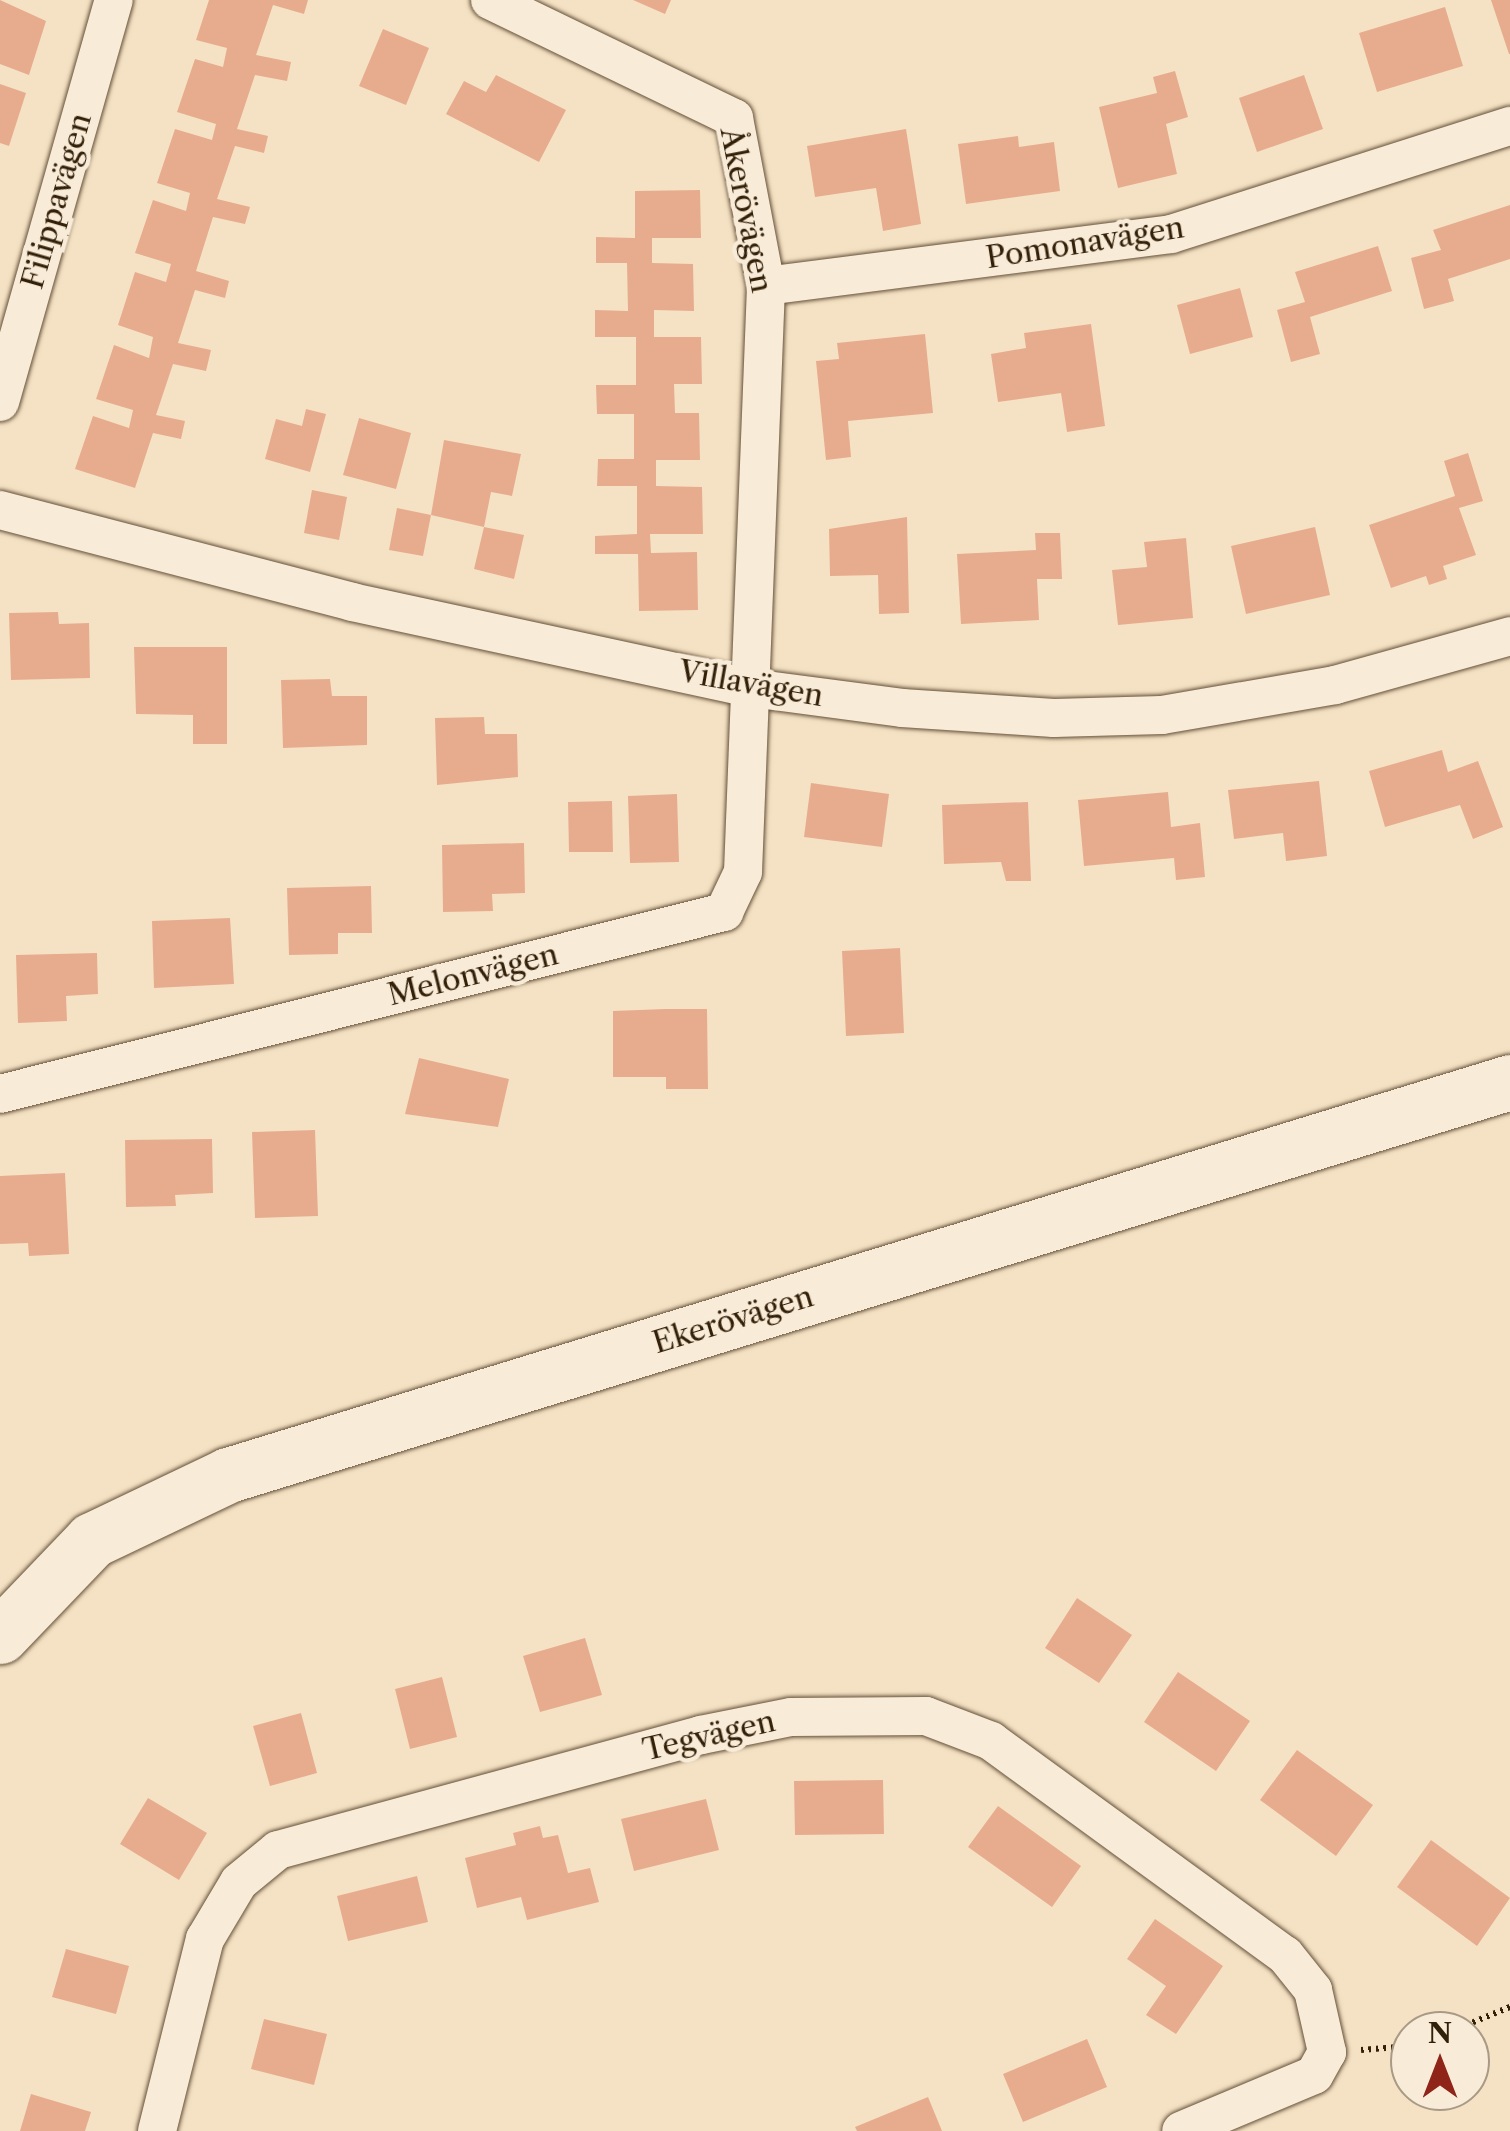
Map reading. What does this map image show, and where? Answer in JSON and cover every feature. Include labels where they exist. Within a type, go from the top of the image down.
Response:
[{"type":"main road","name":"Ekerövägen","points":[[6,1616],[92,1540],[228,1475],[1510,1082]]},
{"type":"street","name":"Filippavägen","points":[[0,402],[114,0]]},
{"type":"street","name":"Åkerövägen","points":[[490,0],[734,118],[766,286],[751,688]]},
{"type":"street","name":"Pomonavägen","points":[[766,286],[1171,234],[1510,126]]},
{"type":"street","name":"Villavägen","points":[[0,510],[352,602],[751,688],[902,708],[1054,718],[1162,715],[1334,685],[1510,636]]},
{"type":"street","name":"Melonvägen","points":[[0,1094],[724,912],[743,872],[751,688]]},
{"type":"street","name":"Tegvägen","points":[[157,2131],[205,1940],[240,1882],[278,1850],[701,1735],[791,1717],[926,1716],[991,1741],[1285,1955],[1312,1990],[1327,2052],[1314,2075],[1181,2131]]},
{"type":"building","points":[[0,0],[46,21],[29,75],[0,64]]},
{"type":"building","points":[[209,0],[308,0],[304,14],[273,5],[256,55],[291,62],[287,81],[255,75],[237,129],[268,136],[264,153],[235,146],[217,199],[250,207],[245,224],[213,217],[196,271],[229,281],[225,298],[195,290],[178,343],[211,350],[206,371],[173,364],[156,415],[185,421],[181,439],[153,433],[135,488],[75,469],[93,416],[129,428],[133,410],[96,399],[114,345],[149,358],[153,337],[118,325],[135,272],[166,282],[171,264],[135,253],[153,200],[186,211],[190,193],[157,183],[175,129],[212,140],[216,124],[177,112],[195,59],[223,67],[227,48],[196,40]]},
{"type":"building","points":[[633,0],[671,0],[665,14]]},
{"type":"building","points":[[1491,0],[1510,0],[1510,54],[1509,54]]},
{"type":"building","points":[[1445,7],[1463,66],[1377,92],[1359,33]]},
{"type":"building","points":[[383,29],[429,48],[406,105],[359,86]]},
{"type":"building","points":[[1175,71],[1188,117],[1166,124],[1177,174],[1118,188],[1099,107],[1157,93],[1153,77]]},
{"type":"building","points":[[496,75],[566,110],[539,162],[446,114],[464,81],[486,92]]},
{"type":"building","points":[[1304,75],[1323,129],[1257,152],[1239,98]]},
{"type":"building","points":[[0,84],[26,93],[9,146],[0,143]]},
{"type":"building","points":[[906,129],[921,224],[883,231],[876,188],[815,197],[807,146]]},
{"type":"building","points":[[1018,136],[1019,147],[1054,142],[1060,191],[966,204],[958,144]]},
{"type":"building","points":[[700,190],[701,238],[652,238],[652,263],[693,264],[694,311],[654,310],[654,337],[701,337],[702,384],[674,384],[675,413],[699,413],[700,460],[656,460],[656,486],[702,487],[703,534],[650,534],[651,553],[697,552],[698,610],[639,611],[638,554],[595,554],[595,536],[637,534],[637,486],[597,486],[598,459],[634,459],[634,414],[597,414],[596,385],[636,385],[636,337],[595,337],[595,310],[628,311],[627,263],[596,263],[596,237],[635,238],[635,191]]},
{"type":"building","points":[[1510,205],[1510,259],[1448,279],[1454,301],[1424,309],[1411,258],[1441,250],[1433,230]]},
{"type":"building","points":[[1378,246],[1392,291],[1310,317],[1320,354],[1291,362],[1277,310],[1305,302],[1295,272]]},
{"type":"building","points":[[1240,288],[1253,337],[1190,354],[1177,305]]},
{"type":"building","points":[[1091,324],[1105,426],[1067,432],[1061,393],[998,402],[991,354],[1026,348],[1024,333]]},
{"type":"building","points":[[925,334],[933,413],[848,421],[851,457],[826,460],[816,361],[839,359],[837,343]]},
{"type":"building","points":[[306,409],[326,414],[310,472],[265,459],[276,419],[302,426]]},
{"type":"building","points":[[359,418],[411,433],[396,489],[343,475]]},
{"type":"building","points":[[444,440],[521,454],[512,496],[491,492],[484,527],[431,515]]},
{"type":"building","points":[[1468,453],[1483,501],[1459,508],[1476,555],[1443,566],[1447,579],[1429,585],[1426,576],[1391,588],[1369,525],[1455,496],[1444,461]]},
{"type":"building","points":[[312,490],[347,497],[339,540],[304,533]]},
{"type":"building","points":[[397,508],[431,515],[423,556],[389,550]]},
{"type":"building","points":[[907,517],[909,613],[879,614],[878,575],[830,576],[829,529]]},
{"type":"building","points":[[484,527],[524,535],[514,579],[474,569]]},
{"type":"building","points":[[1315,527],[1330,595],[1246,614],[1231,546]]},
{"type":"building","points":[[1035,533],[1060,533],[1062,579],[1037,579],[1039,620],[961,624],[957,554],[1036,550]]},
{"type":"building","points":[[1186,538],[1193,618],[1118,625],[1112,570],[1147,567],[1144,542]]},
{"type":"building","points":[[58,612],[59,624],[89,623],[90,678],[11,680],[9,613]]},
{"type":"building","points":[[134,647],[227,647],[227,744],[193,744],[193,715],[136,714]]},
{"type":"building","points":[[330,679],[332,696],[367,696],[367,745],[283,748],[281,680]]},
{"type":"building","points":[[484,717],[485,734],[517,734],[518,777],[437,785],[435,718]]},
{"type":"building","points":[[1442,750],[1448,772],[1478,761],[1503,827],[1473,839],[1460,805],[1385,827],[1369,771]]},
{"type":"building","points":[[1319,781],[1327,856],[1286,861],[1283,833],[1234,839],[1228,790]]},
{"type":"building","points":[[811,783],[889,794],[882,847],[804,837]]},
{"type":"building","points":[[1168,792],[1171,827],[1200,823],[1205,877],[1176,880],[1174,858],[1084,866],[1078,800]]},
{"type":"building","points":[[677,794],[679,862],[630,863],[628,796]]},
{"type":"building","points":[[612,801],[613,852],[569,852],[568,802]]},
{"type":"building","points":[[1028,802],[1031,881],[1006,881],[1001,862],[944,864],[942,805]]},
{"type":"building","points":[[524,843],[525,893],[492,894],[493,911],[443,912],[442,845]]},
{"type":"building","points":[[371,886],[372,933],[338,933],[338,954],[289,955],[287,888]]},
{"type":"building","points":[[230,918],[234,984],[154,988],[152,921]]},
{"type":"building","points":[[900,948],[904,1033],[846,1036],[842,951]]},
{"type":"building","points":[[97,953],[98,994],[66,996],[67,1021],[18,1023],[16,955]]},
{"type":"building","points":[[707,1009],[708,1089],[666,1089],[666,1077],[613,1077],[613,1011]]},
{"type":"building","points":[[419,1058],[509,1079],[498,1127],[405,1114]]},
{"type":"building","points":[[315,1130],[318,1216],[255,1218],[252,1132]]},
{"type":"building","points":[[212,1139],[213,1193],[175,1195],[176,1206],[126,1207],[125,1140]]},
{"type":"building","points":[[65,1173],[69,1254],[29,1256],[28,1243],[0,1244],[0,1176]]},
{"type":"building","points":[[1077,1598],[1132,1635],[1099,1683],[1045,1648]]},
{"type":"building","points":[[585,1638],[602,1695],[540,1712],[523,1656]]},
{"type":"building","points":[[1178,1672],[1250,1721],[1216,1771],[1144,1722]]},
{"type":"building","points":[[442,1677],[457,1737],[410,1749],[395,1689]]},
{"type":"building","points":[[301,1713],[317,1773],[270,1786],[253,1726]]},
{"type":"building","points":[[1297,1750],[1373,1805],[1336,1856],[1260,1800]]},
{"type":"building","points":[[883,1780],[884,1834],[795,1835],[794,1781]]},
{"type":"building","points":[[148,1798],[207,1833],[179,1880],[120,1844]]},
{"type":"building","points":[[706,1799],[719,1850],[634,1871],[621,1819]]},
{"type":"building","points":[[998,1806],[1081,1866],[1052,1907],[968,1847]]},
{"type":"building","points":[[540,1826],[543,1838],[558,1835],[568,1873],[590,1868],[599,1902],[527,1920],[521,1897],[477,1908],[465,1858],[516,1845],[513,1833]]},
{"type":"building","points":[[1431,1840],[1510,1898],[1477,1946],[1397,1887]]},
{"type":"building","points":[[417,1876],[428,1922],[348,1941],[337,1896]]},
{"type":"building","points":[[1155,1919],[1223,1966],[1176,2034],[1146,2015],[1166,1986],[1127,1959]]},
{"type":"building","points":[[66,1949],[129,1966],[116,2014],[52,1997]]},
{"type":"building","points":[[264,2019],[327,2034],[314,2085],[251,2069]]},
{"type":"building","points":[[1087,2039],[1107,2087],[1023,2122],[1003,2074]]},
{"type":"building","points":[[31,2094],[91,2112],[85,2131],[20,2131]]},
{"type":"building","points":[[928,2097],[942,2131],[857,2131],[855,2127]]}]
